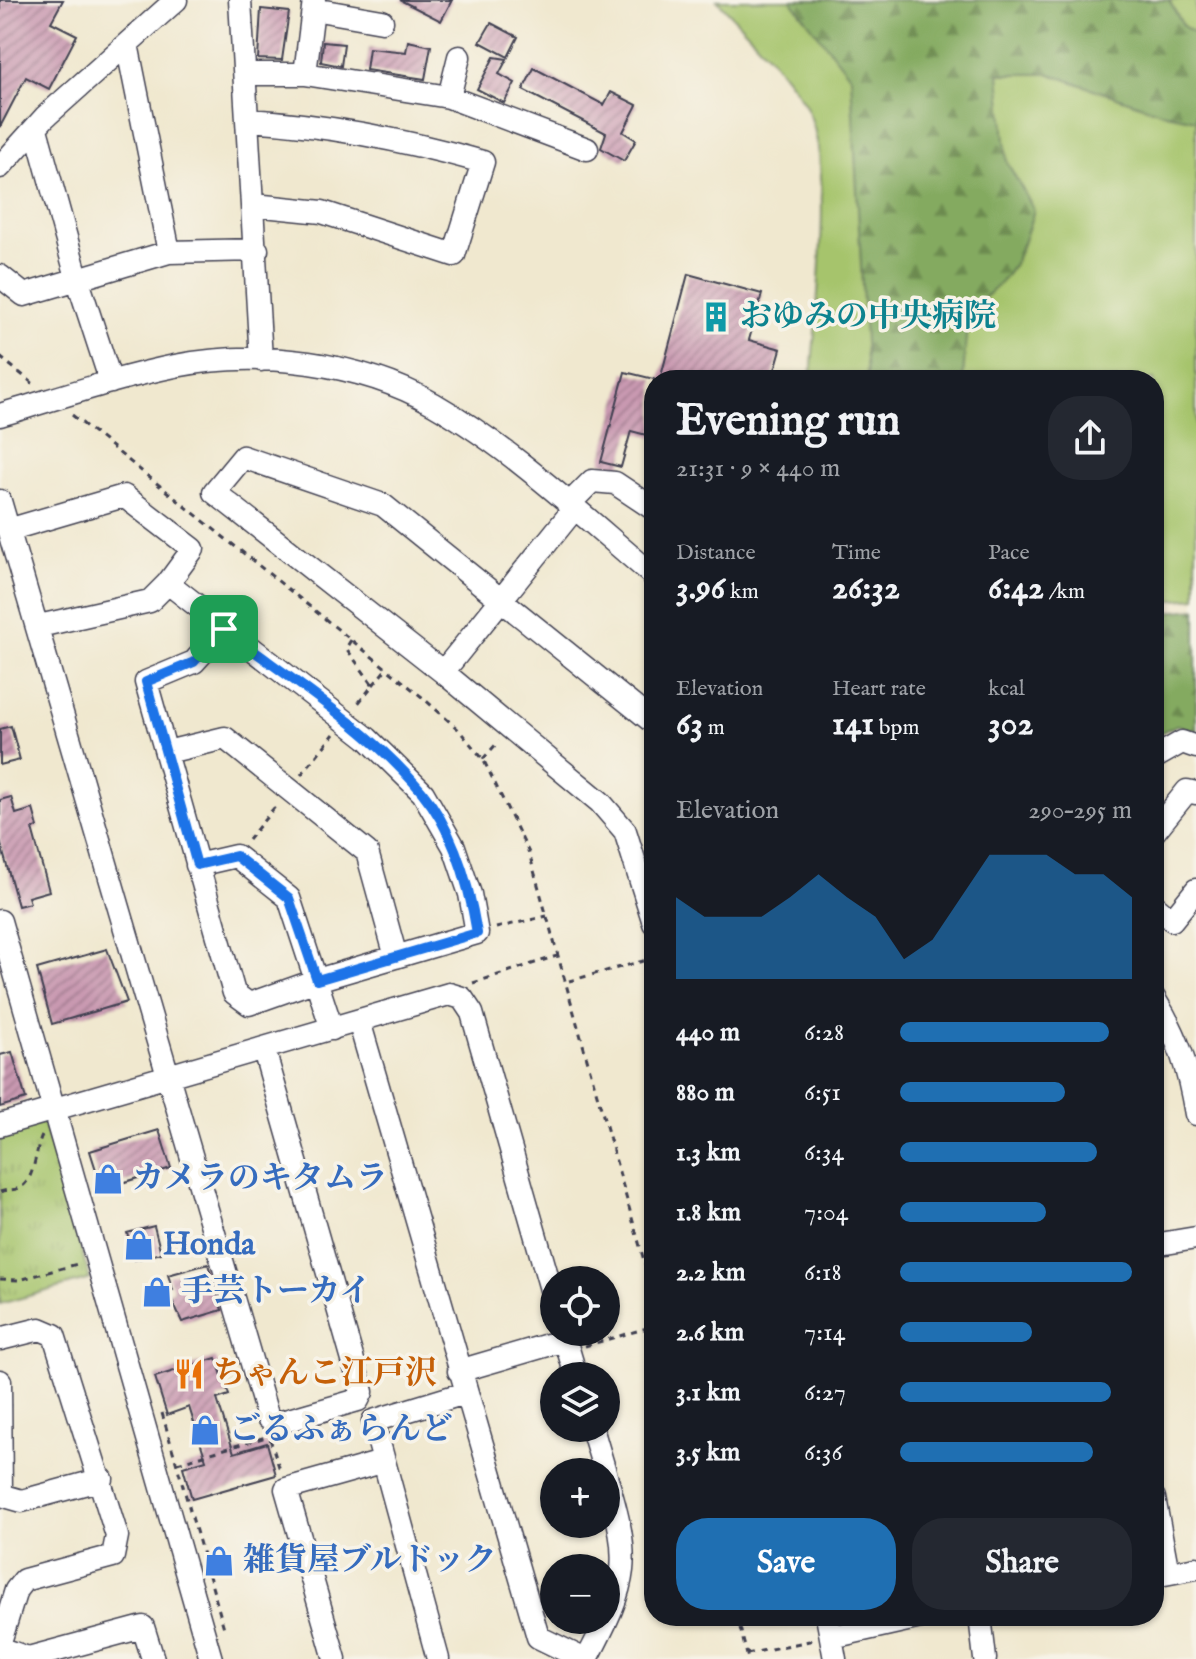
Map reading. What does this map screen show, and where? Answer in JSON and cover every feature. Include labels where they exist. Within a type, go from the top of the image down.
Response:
[{"type":"street","points":[[0,167],[36,129],[176,0]]},
{"type":"street","points":[[240,0],[257,250],[261,360]]},
{"type":"street","points":[[305,74],[313,5],[382,21]]},
{"type":"street","points":[[127,44],[169,252]]},
{"type":"street","points":[[449,97],[459,57]]},
{"type":"street","points":[[245,74],[305,74],[449,97],[587,149]]},
{"type":"street","points":[[248,120],[310,124],[404,140],[483,162],[454,255],[322,212],[254,205]]},
{"type":"street","points":[[36,129],[78,281],[111,382]]},
{"type":"street","points":[[0,276],[24,295],[169,252],[257,250]]},
{"type":"street","points":[[0,415],[177,365],[261,360],[323,365],[397,387],[433,403],[469,427],[644,568]]},
{"type":"street","points":[[644,715],[383,505],[243,457],[214,492],[443,672],[600,802],[625,831],[644,891]]},
{"type":"street","points":[[443,672],[592,481],[608,480],[644,503]]},
{"type":"street","points":[[8,530],[124,496],[193,549],[168,583],[150,601],[39,626]]},
{"type":"street","points":[[0,501],[268,1418],[278,1423],[358,1400],[362,1392],[264,1050]]},
{"type":"street","points":[[168,583],[345,720],[423,793],[454,847],[470,894],[477,933],[317,980],[249,1004],[234,993],[146,682],[194,662],[224,629]]},
{"type":"street","points":[[167,752],[225,738],[367,852],[396,957]]},
{"type":"street","points":[[1164,752],[1182,742],[1196,747]]},
{"type":"street","points":[[1164,820],[1187,791],[1196,793]]},
{"type":"street","points":[[197,865],[236,856],[289,898],[332,1029]]},
{"type":"street","points":[[1164,913],[1172,920],[1196,890]]},
{"type":"street","points":[[0,921],[211,1659]]},
{"type":"street","points":[[0,1125],[57,1117],[168,1074],[264,1050],[449,994],[462,998],[472,1013],[544,1266]]},
{"type":"street","points":[[1164,1014],[1187,1062],[1196,1114]]},
{"type":"street","points":[[359,1021],[538,1637],[585,1659],[615,1606],[625,1570],[620,1524]]},
{"type":"street","points":[[1164,1243],[1196,1238]]},
{"type":"street","points":[[0,1339],[40,1329],[54,1335],[102,1479],[117,1536],[113,1556],[24,1580],[16,1590],[0,1642]]},
{"type":"street","points":[[438,1659],[373,1421],[542,1346]]},
{"type":"street","points":[[0,1381],[1,1495],[22,1501],[102,1479]]},
{"type":"street","points":[[335,1659],[286,1489],[382,1462]]},
{"type":"street","points":[[1164,1573],[1196,1568]]},
{"type":"street","points":[[831,1637],[880,1626]]},
{"type":"street","points":[[981,1626],[985,1659]]},
{"type":"street","points":[[0,1648],[28,1658],[143,1627],[153,1659]]},
{"type":"path","points":[[351,640],[346,648],[373,685]]},
{"type":"path","points":[[236,856],[387,668]]},
{"type":"path","points":[[483,759],[510,728]]},
{"type":"path","points":[[477,933],[548,916]]},
{"type":"path","points":[[462,998],[475,980],[560,955]]},
{"type":"path","points":[[567,981],[644,961]]},
{"type":"path","points":[[0,1192],[20,1188],[31,1177],[34,1151],[57,1117]]},
{"type":"path","points":[[0,1279],[19,1280],[96,1258]]},
{"type":"path","points":[[159,1402],[224,1629]]},
{"type":"path","points":[[270,1436],[286,1489]]},
{"type":"path","points":[[740,1626],[748,1657],[831,1637]]},
{"type":"green space","points":[[717,0],[1196,0],[1196,598],[1164,601],[1164,370],[812,370],[821,237],[820,159],[814,127],[804,103],[763,49]]},
{"type":"green space","points":[[791,0],[1169,0],[1183,26],[1196,34],[1196,120],[1166,114],[1050,74],[999,74],[1007,162],[1034,210],[1024,242],[1012,267],[995,289],[968,309],[964,370],[866,370],[851,77]]},
{"type":"green space","points":[[1196,609],[1196,731],[1177,725],[1164,731],[1164,612]]},
{"type":"green space","points":[[43,1122],[90,1279],[0,1304],[0,1134]]},
{"type":"building","points":[[0,0],[63,0],[51,22],[77,35],[49,89],[26,77],[0,127]]},
{"type":"building","points":[[400,0],[452,0],[441,21]]},
{"type":"building","points":[[261,9],[289,12],[282,60],[258,59]]},
{"type":"building","points":[[491,23],[518,37],[508,57],[480,42]]},
{"type":"building","points":[[408,41],[431,46],[425,79],[366,70],[369,48],[406,52]]},
{"type":"building","points":[[323,42],[344,44],[341,66],[321,62]]},
{"type":"building","points":[[494,57],[507,59],[499,74],[515,83],[504,103],[477,89]]},
{"type":"building","points":[[534,68],[604,105],[611,92],[637,105],[623,132],[636,140],[624,161],[601,148],[606,133],[523,90]]},
{"type":"building","name":"おゆみの中央病院","points":[[688,274],[762,294],[749,340],[781,349],[775,370],[663,370]]},
{"type":"building","name":"おゆみの中央病院","points":[[625,372],[644,377],[644,434],[631,431],[621,467],[601,462]]},
{"type":"building","points":[[11,726],[20,760],[0,765],[0,729]]},
{"type":"building","points":[[11,797],[16,814],[33,809],[38,827],[32,829],[49,891],[28,897],[30,903],[18,906],[0,841],[0,800]]},
{"type":"building","points":[[107,949],[127,1002],[52,1024],[37,969]]},
{"type":"building","points":[[12,1052],[26,1099],[0,1107],[0,1055]]},
{"type":"building","points":[[159,1130],[171,1168],[102,1189],[90,1151]]},
{"type":"building","points":[[154,1226],[161,1253],[135,1260],[127,1233]]},
{"type":"building","points":[[208,1264],[222,1310],[182,1322],[168,1292],[173,1290],[168,1275]]},
{"type":"building","points":[[216,1358],[229,1395],[217,1399],[234,1453],[267,1443],[276,1475],[192,1499],[183,1467],[206,1460],[189,1407],[167,1415],[155,1377]]},
{"type":"place","name":"おゆみの中央病院","points":[[716,317]]},
{"type":"place","name":"カメラのキタムラ","points":[[108,1179]]},
{"type":"place","name":"Honda","points":[[139,1245]]},
{"type":"place","name":"手芸トーカイ","points":[[157,1292]]},
{"type":"place","name":"ちゃんこ江戸沢","points":[[189,1374]]},
{"type":"place","name":"ごるふぁらんど","points":[[205,1430]]},
{"type":"place","name":"雑貨屋ブルドック","points":[[219,1561]]},
{"type":"route","points":[[224,629],[367,738],[423,793],[454,847],[470,894],[477,933],[317,980],[289,898],[236,856],[197,865],[146,682],[194,662],[224,629]]}]
